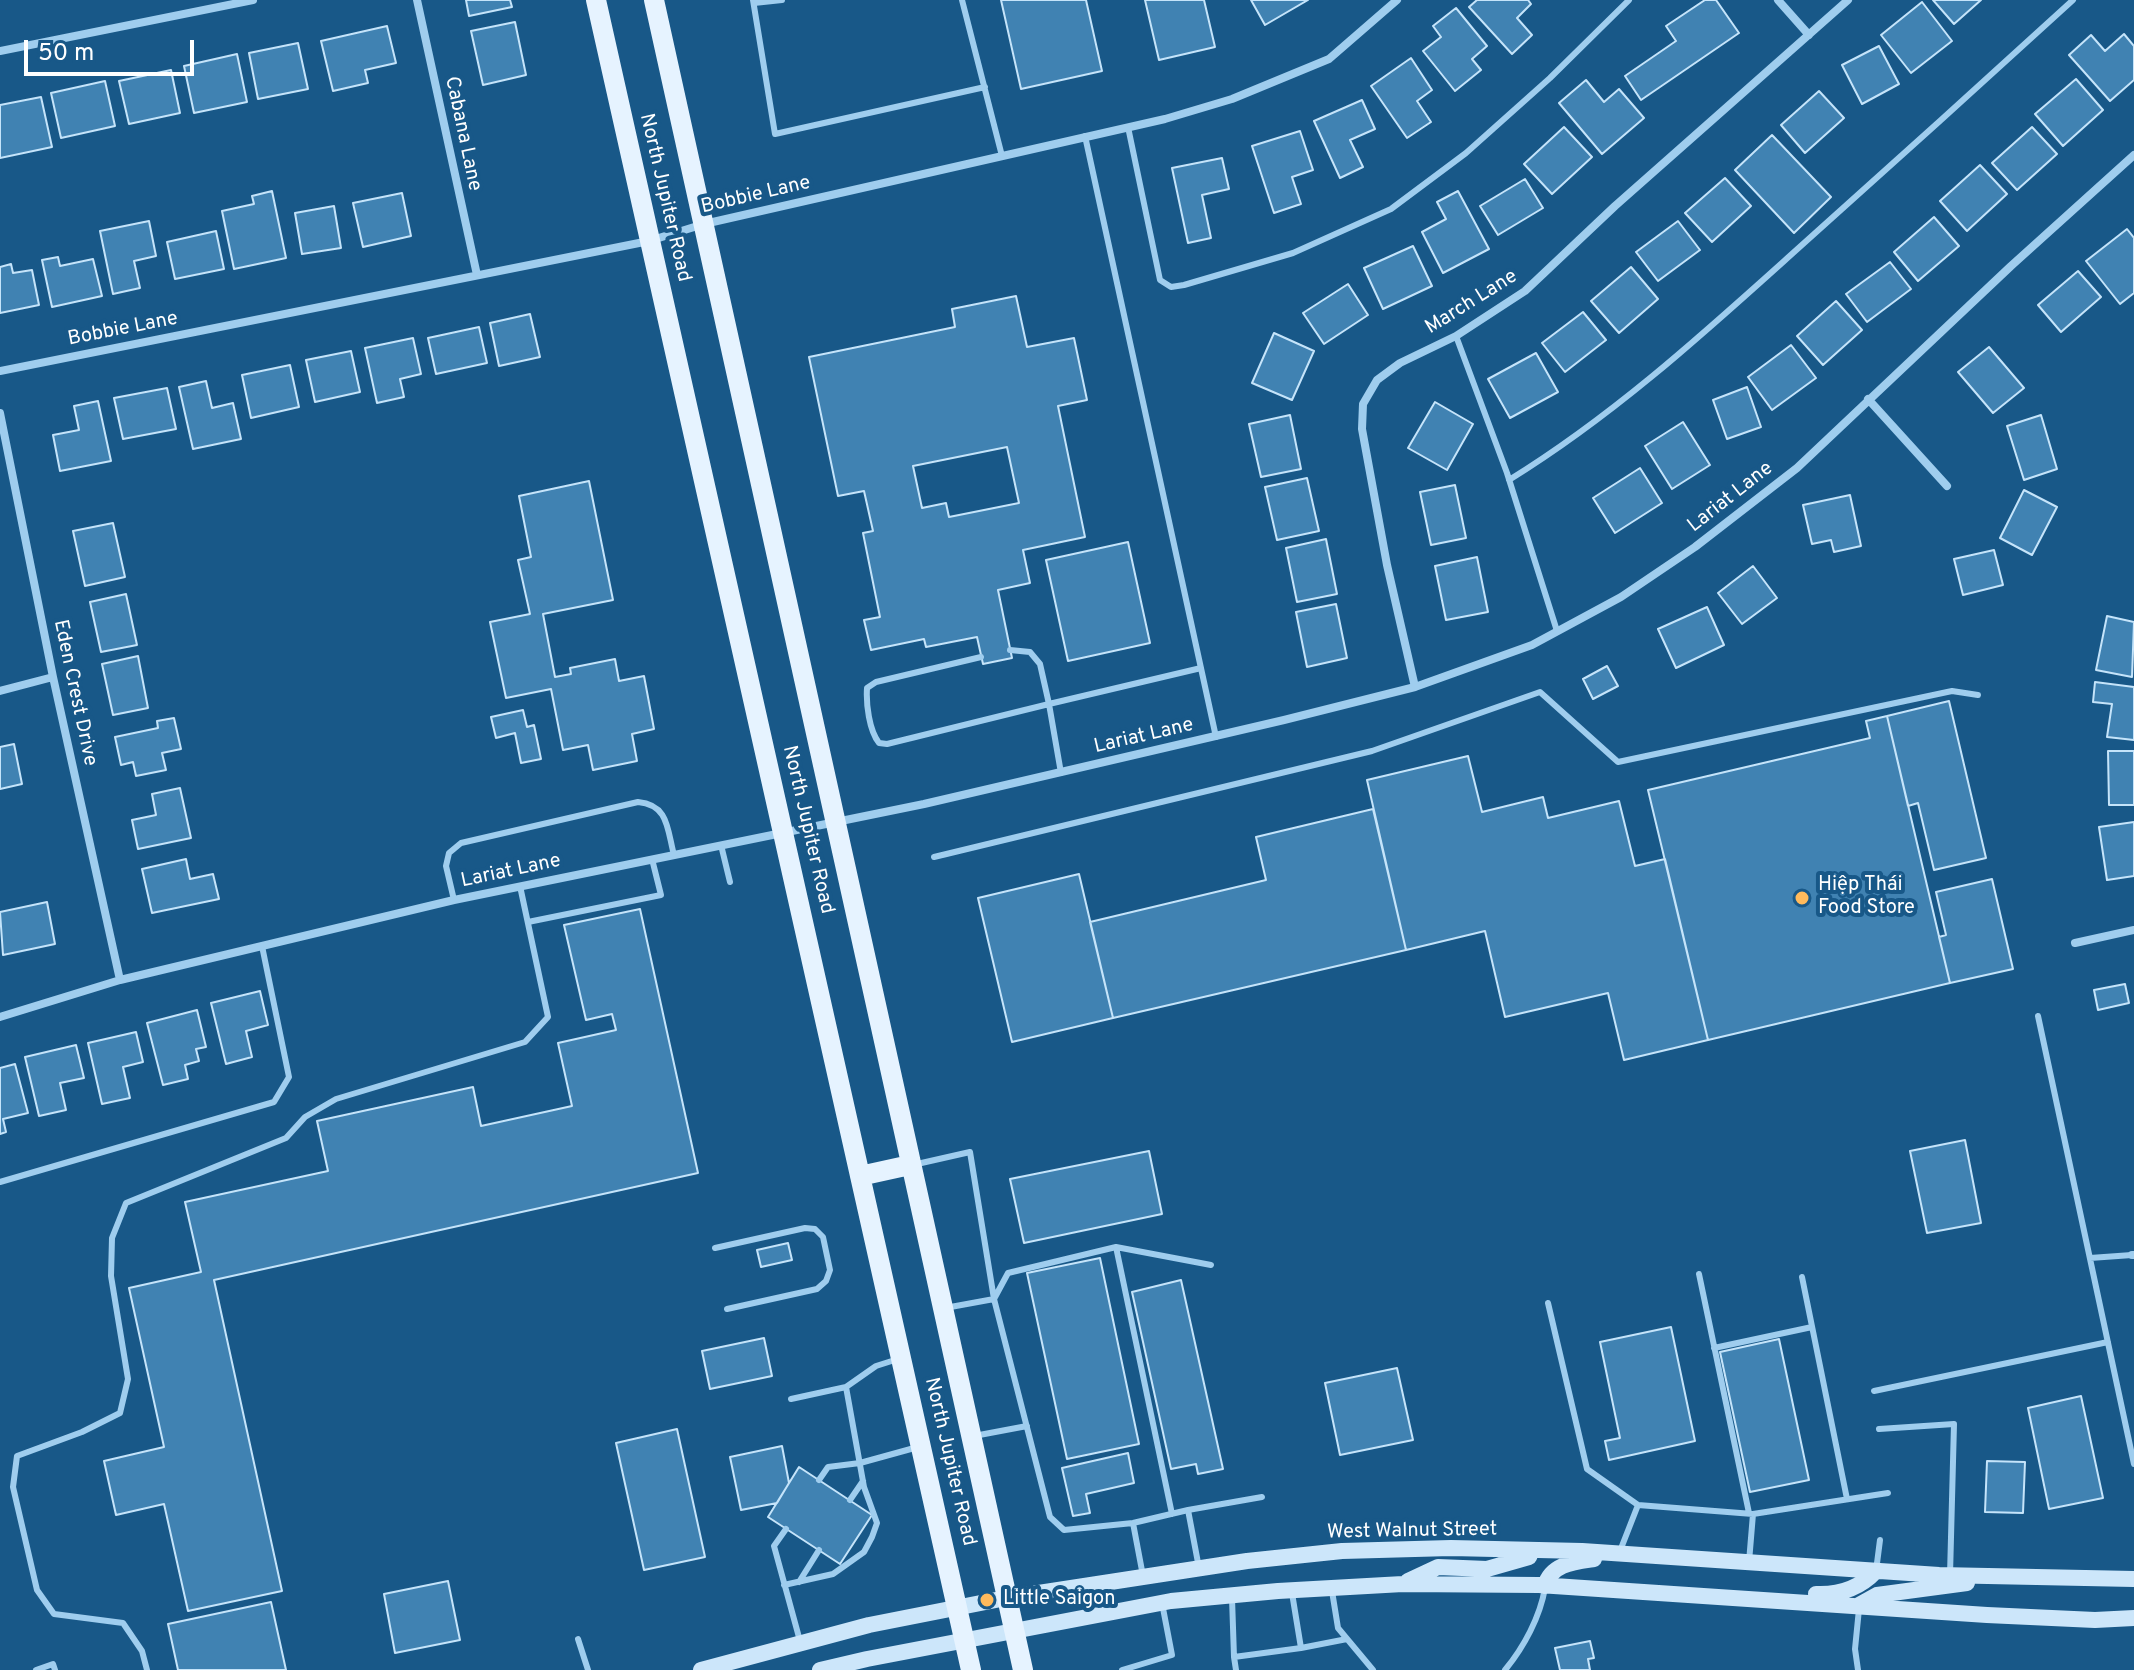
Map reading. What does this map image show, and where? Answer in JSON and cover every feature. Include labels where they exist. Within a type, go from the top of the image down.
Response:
[{"type":"main road","name":"North Jupiter Road","points":[[596,0],[971,1670]]},
{"type":"main road","name":"North Jupiter Road","points":[[654,0],[833,822],[1023,1670]]},
{"type":"main road","points":[[860,1176],[910,1165]]},
{"type":"main road","name":"West Walnut Street","points":[[701,1670],[869,1625],[1006,1598],[1199,1568],[1342,1551],[1451,1548],[1532,1550],[1950,1575],[2134,1579]]},
{"type":"main road","points":[[1403,1584],[1438,1567],[1487,1569],[1508,1565],[1529,1557],[1532,1550]]},
{"type":"main road","points":[[1545,1586],[1548,1575],[1569,1563],[1619,1554]]},
{"type":"main road","points":[[1751,1598],[1773,1591],[1822,1594],[1847,1590],[1864,1584],[1876,1571]]},
{"type":"main road","points":[[1859,1605],[1877,1595],[2004,1576]]},
{"type":"main road","points":[[820,1670],[1162,1603],[1291,1590],[1403,1584],[1545,1586],[2095,1620],[2134,1618]]},
{"type":"street","points":[[0,51],[253,0]]},
{"type":"street","name":"Cabana Lane","points":[[417,0],[477,275]]},
{"type":"street","points":[[1778,0],[1809,35]]},
{"type":"street","name":"March Lane","points":[[1415,687],[1387,565],[1362,429],[1363,404],[1377,380],[1400,363],[1456,336],[1525,291],[1615,206],[1848,0]]},
{"type":"street","name":"Bobbie Lane","points":[[0,371],[649,241],[704,224],[1128,127],[1232,99],[1291,77],[1329,59],[1394,1]]},
{"type":"street","name":"Lariat Lane","points":[[0,1017],[120,980],[454,900],[783,833],[1216,737],[1415,687],[1532,645],[1621,597],[1695,547],[1797,468],[2134,155]]},
{"type":"street","points":[[1868,399],[1947,486]]},
{"type":"street","name":"Eden Crest Drive","points":[[0,413],[53,677],[120,980]]},
{"type":"street","points":[[0,691],[53,677]]},
{"type":"street","points":[[2075,943],[2134,930]]},
{"type":"lane","points":[[782,0],[753,1],[775,134],[985,87]]},
{"type":"lane","points":[[962,0],[1002,156]]},
{"type":"lane","points":[[1128,127],[1160,280],[1171,287],[1184,285],[1293,253],[1391,209],[1466,153],[1550,78],[1629,0]]},
{"type":"lane","points":[[1509,480],[1559,449],[1698,337],[2073,0]]},
{"type":"lane","points":[[1085,136],[1216,737]]},
{"type":"lane","points":[[1456,336],[1509,480],[1557,631]]},
{"type":"lane","points":[[1010,650],[1030,652],[1040,664],[1061,773]]},
{"type":"lane","points":[[981,657],[876,682],[867,688],[866,698],[874,737],[879,743],[887,744],[1201,668]]},
{"type":"lane","points":[[934,857],[1372,751],[1540,692],[1618,762],[1952,691],[1978,695]]},
{"type":"lane","points":[[454,900],[446,866],[449,853],[461,843],[638,802],[652,803],[663,812],[674,855]]},
{"type":"lane","points":[[721,845],[730,882]]},
{"type":"lane","points":[[528,922],[661,895],[652,859]]},
{"type":"lane","points":[[147,1670],[142,1651],[123,1623],[54,1614],[37,1590],[13,1487],[17,1456],[82,1432],[120,1413],[128,1379],[111,1276],[112,1238],[126,1203],[286,1138],[305,1117],[336,1099],[525,1042],[548,1017],[520,886]]},
{"type":"lane","points":[[0,1182],[274,1102],[289,1077],[262,946]]},
{"type":"lane","points":[[2038,1016],[2134,1464]]},
{"type":"lane","points":[[910,1165],[970,1152],[994,1299],[1050,1517],[1064,1530],[1133,1523],[1262,1497]]},
{"type":"lane","points":[[715,1248],[805,1228],[815,1229],[823,1237],[830,1270],[826,1281],[817,1289],[727,1309]]},
{"type":"lane","points":[[994,1299],[1008,1273],[1116,1247],[1211,1265]]},
{"type":"lane","points":[[1116,1247],[1172,1514]]},
{"type":"lane","points":[[2090,1258],[2133,1255]]},
{"type":"lane","points":[[1699,1274],[1751,1513],[1749,1563]]},
{"type":"lane","points":[[1802,1277],[1847,1499]]},
{"type":"lane","points":[[942,1309],[994,1299]]},
{"type":"lane","points":[[1548,1303],[1587,1469],[1638,1505],[1751,1513],[1888,1493]]},
{"type":"lane","points":[[1714,1348],[1812,1327]]},
{"type":"lane","points":[[1874,1391],[2108,1342]]},
{"type":"lane","points":[[791,1399],[846,1387],[876,1366],[901,1358]]},
{"type":"lane","points":[[784,1585],[833,1574],[864,1552],[877,1523],[863,1481],[846,1387]]},
{"type":"lane","points":[[1879,1429],[1954,1424],[1950,1575]]},
{"type":"lane","points":[[970,1437],[1027,1426]]},
{"type":"lane","points":[[819,1480],[828,1467],[860,1463],[921,1446]]},
{"type":"lane","points":[[850,1500],[863,1481]]},
{"type":"lane","points":[[1619,1554],[1638,1505]]},
{"type":"lane","points":[[1188,1510],[1199,1568]]},
{"type":"lane","points":[[1133,1523],[1143,1576]]},
{"type":"lane","points":[[786,1529],[774,1546],[800,1643]]},
{"type":"lane","points":[[1876,1571],[1880,1540]]},
{"type":"lane","points":[[799,1582],[819,1550]]},
{"type":"lane","points":[[1505,1670],[1520,1652],[1542,1602],[1545,1586]]},
{"type":"lane","points":[[1331,1587],[1338,1628],[1373,1670]]},
{"type":"lane","points":[[1291,1590],[1301,1648]]},
{"type":"lane","points":[[1232,1596],[1236,1670]]},
{"type":"lane","points":[[1122,1670],[1172,1655],[1162,1603]]},
{"type":"lane","points":[[1858,1670],[1855,1649],[1859,1605]]},
{"type":"lane","points":[[578,1639],[588,1670]]},
{"type":"lane","points":[[1234,1657],[1347,1639]]},
{"type":"lane","points":[[36,1670],[53,1664],[55,1670]]},
{"type":"building","points":[[466,0],[510,0],[512,7],[469,16]]},
{"type":"building","points":[[1001,0],[1086,0],[1102,71],[1021,89]]},
{"type":"building","points":[[1145,0],[1204,0],[1215,47],[1159,60]]},
{"type":"building","points":[[1251,0],[1308,0],[1265,25]]},
{"type":"building","points":[[1477,0],[1528,0],[1531,4],[1517,18],[1532,35],[1512,54],[1469,7]]},
{"type":"building","points":[[1705,0],[1716,0],[1739,33],[1641,100],[1625,76],[1676,41],[1666,26]]},
{"type":"building","points":[[1933,0],[1981,0],[1954,24]]},
{"type":"building","points":[[1922,2],[1952,41],[1911,73],[1881,35]]},
{"type":"building","points":[[1456,8],[1487,46],[1472,59],[1481,70],[1455,91],[1423,51],[1441,37],[1433,26]]},
{"type":"building","points":[[515,22],[526,75],[483,85],[471,31]]},
{"type":"building","points":[[387,26],[396,63],[365,70],[368,83],[333,91],[321,41]]},
{"type":"building","points":[[2124,34],[2134,46],[2134,80],[2110,101],[2069,55],[2091,35],[2105,51]]},
{"type":"building","points":[[298,43],[308,89],[258,99],[249,53]]},
{"type":"building","points":[[1879,46],[1899,84],[1862,104],[1842,65]]},
{"type":"building","points":[[237,54],[247,102],[194,113],[184,66]]},
{"type":"building","points":[[1411,58],[1432,90],[1417,101],[1431,122],[1407,138],[1371,86]]},
{"type":"building","points":[[171,70],[180,113],[129,124],[119,81]]},
{"type":"building","points":[[2076,79],[2103,110],[2063,146],[2035,114]]},
{"type":"building","points":[[1586,80],[1604,102],[1619,89],[1644,118],[1602,154],[1559,103]]},
{"type":"building","points":[[105,81],[115,126],[61,138],[51,93]]},
{"type":"building","points":[[1819,91],[1844,118],[1805,153],[1781,125]]},
{"type":"building","points":[[41,97],[52,147],[0,158],[0,105]]},
{"type":"building","points":[[1362,100],[1375,129],[1350,140],[1363,167],[1340,178],[1314,121]]},
{"type":"building","points":[[1564,127],[1592,157],[1552,194],[1524,164]]},
{"type":"building","points":[[2032,127],[2057,154],[2017,190],[1992,163]]},
{"type":"building","points":[[1300,131],[1313,170],[1292,177],[1301,204],[1274,213],[1252,146]]},
{"type":"building","points":[[1772,135],[1831,197],[1794,233],[1735,170]]},
{"type":"building","points":[[1222,158],[1229,189],[1202,195],[1211,238],[1188,243],[1172,168]]},
{"type":"building","points":[[1980,165],[2007,194],[1967,231],[1940,201]]},
{"type":"building","points":[[1725,178],[1751,206],[1712,242],[1685,213]]},
{"type":"building","points":[[1525,179],[1543,208],[1498,235],[1480,206]]},
{"type":"building","points":[[272,191],[286,258],[234,269],[222,211],[254,204],[252,196]]},
{"type":"building","points":[[1458,191],[1489,249],[1443,273],[1422,232],[1446,219],[1437,202]]},
{"type":"building","points":[[402,193],[411,236],[363,247],[353,203]]},
{"type":"building","points":[[334,206],[341,248],[302,254],[295,213]]},
{"type":"building","points":[[1934,217],[1959,246],[1918,281],[1894,252]]},
{"type":"building","points":[[149,221],[156,256],[134,261],[140,288],[113,294],[100,231]]},
{"type":"building","points":[[1678,221],[1700,250],[1658,281],[1636,252]]},
{"type":"building","points":[[2127,229],[2134,238],[2134,293],[2120,304],[2086,261]]},
{"type":"building","points":[[216,231],[224,269],[175,279],[167,242]]},
{"type":"building","points":[[1413,246],[1432,286],[1383,309],[1364,268]]},
{"type":"building","points":[[58,257],[60,266],[93,259],[102,296],[52,307],[42,260]]},
{"type":"building","points":[[1890,262],[1911,289],[1867,322],[1846,294]]},
{"type":"building","points":[[11,264],[13,273],[32,270],[39,305],[0,313],[0,267]]},
{"type":"building","points":[[1631,267],[1658,299],[1619,333],[1591,301]]},
{"type":"building","points":[[2078,271],[2101,297],[2061,332],[2038,305]]},
{"type":"building","points":[[1348,284],[1368,315],[1324,344],[1303,313]]},
{"type":"building","points":[[1016,296],[1027,347],[1074,338],[1087,400],[1058,406],[1085,537],[1023,550],[1030,583],[998,590],[1012,658],[983,664],[977,637],[926,647],[924,639],[871,650],[864,620],[880,617],[863,533],[873,531],[864,491],[838,496],[809,357],[955,327],[952,309]],"holes":[[[1007,447],[1019,503],[949,517],[946,503],[922,508],[913,466]]]},
{"type":"building","points":[[1836,301],[1862,330],[1823,365],[1797,336]]},
{"type":"building","points":[[1583,312],[1606,340],[1565,372],[1542,343]]},
{"type":"building","points":[[530,314],[540,357],[499,366],[490,323]]},
{"type":"building","points":[[479,327],[487,363],[436,374],[428,338]]},
{"type":"building","points":[[1274,333],[1314,351],[1292,400],[1252,383]]},
{"type":"building","points":[[413,338],[421,374],[400,379],[404,397],[377,403],[365,348]]},
{"type":"building","points":[[1791,345],[1816,378],[1772,410],[1748,377]]},
{"type":"building","points":[[1989,347],[2024,388],[1993,413],[1958,372]]},
{"type":"building","points":[[351,351],[360,392],[315,402],[306,360]]},
{"type":"building","points":[[1536,353],[1558,392],[1510,418],[1488,379]]},
{"type":"building","points":[[290,365],[299,407],[251,418],[242,375]]},
{"type":"building","points":[[206,381],[212,408],[233,403],[241,439],[193,449],[179,387]]},
{"type":"building","points":[[1747,387],[1761,427],[1727,439],[1713,400]]},
{"type":"building","points":[[167,388],[176,429],[123,439],[114,398]]},
{"type":"building","points":[[98,401],[111,461],[60,471],[53,435],[79,430],[74,406]]},
{"type":"building","points":[[1435,402],[1473,424],[1447,470],[1408,448]]},
{"type":"building","points":[[1290,415],[1301,469],[1261,477],[1249,424]]},
{"type":"building","points":[[2041,415],[2057,469],[2024,480],[2007,426]]},
{"type":"building","points":[[1683,422],[1710,465],[1672,489],[1645,446]]},
{"type":"building","points":[[1640,468],[1662,503],[1615,533],[1593,498]]},
{"type":"building","points":[[1307,478],[1319,531],[1277,540],[1265,487]]},
{"type":"building","points":[[589,481],[613,600],[543,614],[555,677],[571,674],[570,668],[615,659],[619,681],[644,676],[654,729],[632,734],[637,761],[593,770],[588,745],[563,750],[551,689],[506,698],[490,622],[530,614],[518,560],[531,557],[519,496]]},
{"type":"building","points":[[1455,485],[1466,538],[1431,545],[1420,492]]},
{"type":"building","points":[[2024,490],[2057,507],[2032,555],[2000,538]]},
{"type":"building","points":[[1850,495],[1861,546],[1834,552],[1831,540],[1812,544],[1803,505]]},
{"type":"building","points":[[113,523],[125,577],[85,586],[73,531]]},
{"type":"building","points":[[1326,539],[1337,594],[1297,602],[1286,548]]},
{"type":"building","points":[[1128,542],[1150,643],[1068,661],[1046,560]]},
{"type":"building","points":[[1994,550],[2003,585],[1963,595],[1954,559]]},
{"type":"building","points":[[1477,557],[1488,612],[1446,620],[1435,566]]},
{"type":"building","points":[[1753,566],[1777,598],[1742,624],[1718,593]]},
{"type":"building","points":[[126,594],[137,645],[101,652],[90,602]]},
{"type":"building","points":[[1336,604],[1347,658],[1307,667],[1296,612]]},
{"type":"building","points":[[1707,607],[1724,645],[1676,668],[1658,629]]},
{"type":"building","points":[[2107,616],[2134,622],[2132,677],[2096,670]]},
{"type":"building","points":[[138,656],[148,708],[113,715],[102,664]]},
{"type":"building","points":[[1607,666],[1618,686],[1593,699],[1583,679]]},
{"type":"building","points":[[2095,682],[2134,687],[2134,740],[2107,737],[2112,704],[2093,702]]},
{"type":"building","points":[[1949,701],[1986,858],[1934,870],[1918,803],[1908,806],[1887,716]]},
{"type":"building","points":[[523,710],[527,727],[534,725],[541,759],[521,763],[515,733],[496,738],[491,717]]},
{"type":"building","name":"Hiệp Thái Food Store","points":[[1887,716],[1950,983],[1708,1040],[1648,790],[1870,738],[1866,721]]},
{"type":"building","points":[[174,718],[181,749],[162,753],[166,770],[136,776],[133,762],[121,765],[115,737],[158,728],[157,721]]},
{"type":"building","points":[[14,744],[22,784],[0,789],[0,747]]},
{"type":"building","points":[[2108,751],[2134,751],[2134,805],[2109,805]]},
{"type":"building","points":[[1468,756],[1482,812],[1543,797],[1548,818],[1619,801],[1635,866],[1665,859],[1708,1040],[1624,1060],[1608,993],[1505,1017],[1485,931],[1406,950],[1367,780]]},
{"type":"building","points":[[180,788],[191,838],[138,849],[132,820],[156,815],[152,794]]},
{"type":"building","points":[[1373,809],[1406,950],[1113,1018],[1090,922],[1266,880],[1256,837]]},
{"type":"building","points":[[2134,822],[2134,876],[2107,880],[2099,827]]},
{"type":"building","points":[[186,859],[190,879],[213,874],[219,899],[152,913],[142,869]]},
{"type":"building","points":[[1079,874],[1113,1018],[1012,1042],[978,898]]},
{"type":"building","points":[[1992,879],[2013,969],[1950,983],[1939,937],[1946,935],[1936,892]]},
{"type":"building","points":[[47,902],[55,944],[3,955],[0,912]]},
{"type":"building","points":[[640,909],[698,1173],[214,1280],[282,1591],[188,1611],[164,1504],[116,1515],[104,1461],[164,1447],[129,1288],[201,1272],[185,1202],[328,1171],[317,1121],[473,1087],[481,1126],[572,1106],[558,1043],[616,1030],[612,1014],[586,1020],[564,925]]},
{"type":"building","points":[[2125,984],[2129,1003],[2098,1010],[2094,990]]},
{"type":"building","points":[[260,991],[268,1025],[246,1031],[252,1057],[226,1064],[211,1003]]},
{"type":"building","points":[[197,1010],[206,1047],[196,1049],[199,1061],[185,1065],[188,1079],[163,1085],[147,1023]]},
{"type":"building","points":[[136,1032],[143,1062],[123,1067],[130,1098],[102,1104],[88,1043]]},
{"type":"building","points":[[76,1045],[84,1078],[60,1083],[66,1110],[39,1116],[25,1057]]},
{"type":"building","points":[[15,1064],[28,1113],[3,1119],[6,1132],[0,1134],[0,1068]]},
{"type":"building","points":[[1965,1140],[1981,1223],[1927,1233],[1910,1151]]},
{"type":"building","points":[[1149,1151],[1162,1214],[1024,1243],[1010,1179]]},
{"type":"building","points":[[788,1243],[792,1260],[761,1267],[757,1250]]},
{"type":"building","points":[[1100,1258],[1139,1444],[1067,1459],[1027,1273]]},
{"type":"building","points":[[1181,1280],[1223,1469],[1198,1474],[1196,1464],[1171,1469],[1132,1292]]},
{"type":"building","points":[[1671,1327],[1695,1441],[1609,1460],[1605,1441],[1620,1438],[1600,1342]]},
{"type":"building","points":[[764,1338],[772,1376],[710,1389],[702,1351]]},
{"type":"building","points":[[1779,1339],[1809,1480],[1750,1492],[1720,1352]]},
{"type":"building","points":[[1397,1368],[1413,1440],[1340,1455],[1325,1383]]},
{"type":"building","points":[[2081,1396],[2103,1498],[2049,1509],[2028,1408]]},
{"type":"building","points":[[677,1429],[705,1557],[644,1570],[616,1443]]},
{"type":"building","points":[[782,1446],[789,1483],[777,1503],[741,1510],[730,1457]]},
{"type":"building","points":[[1128,1453],[1134,1483],[1086,1494],[1090,1513],[1073,1516],[1062,1468]]},
{"type":"building","points":[[1987,1461],[2025,1462],[2023,1513],[1985,1512]]},
{"type":"building","points":[[799,1467],[872,1515],[840,1564],[768,1517]]},
{"type":"building","points":[[448,1581],[460,1640],[395,1653],[384,1594]]},
{"type":"building","points":[[271,1602],[286,1670],[178,1670],[168,1624]]},
{"type":"building","points":[[1590,1641],[1594,1658],[1588,1659],[1590,1670],[1560,1670],[1555,1648]]},
{"type":"place","name":"Hiệp Thái Food Store","points":[[1802,898]]},
{"type":"place","name":"Little Saigon","points":[[987,1600]]}]
